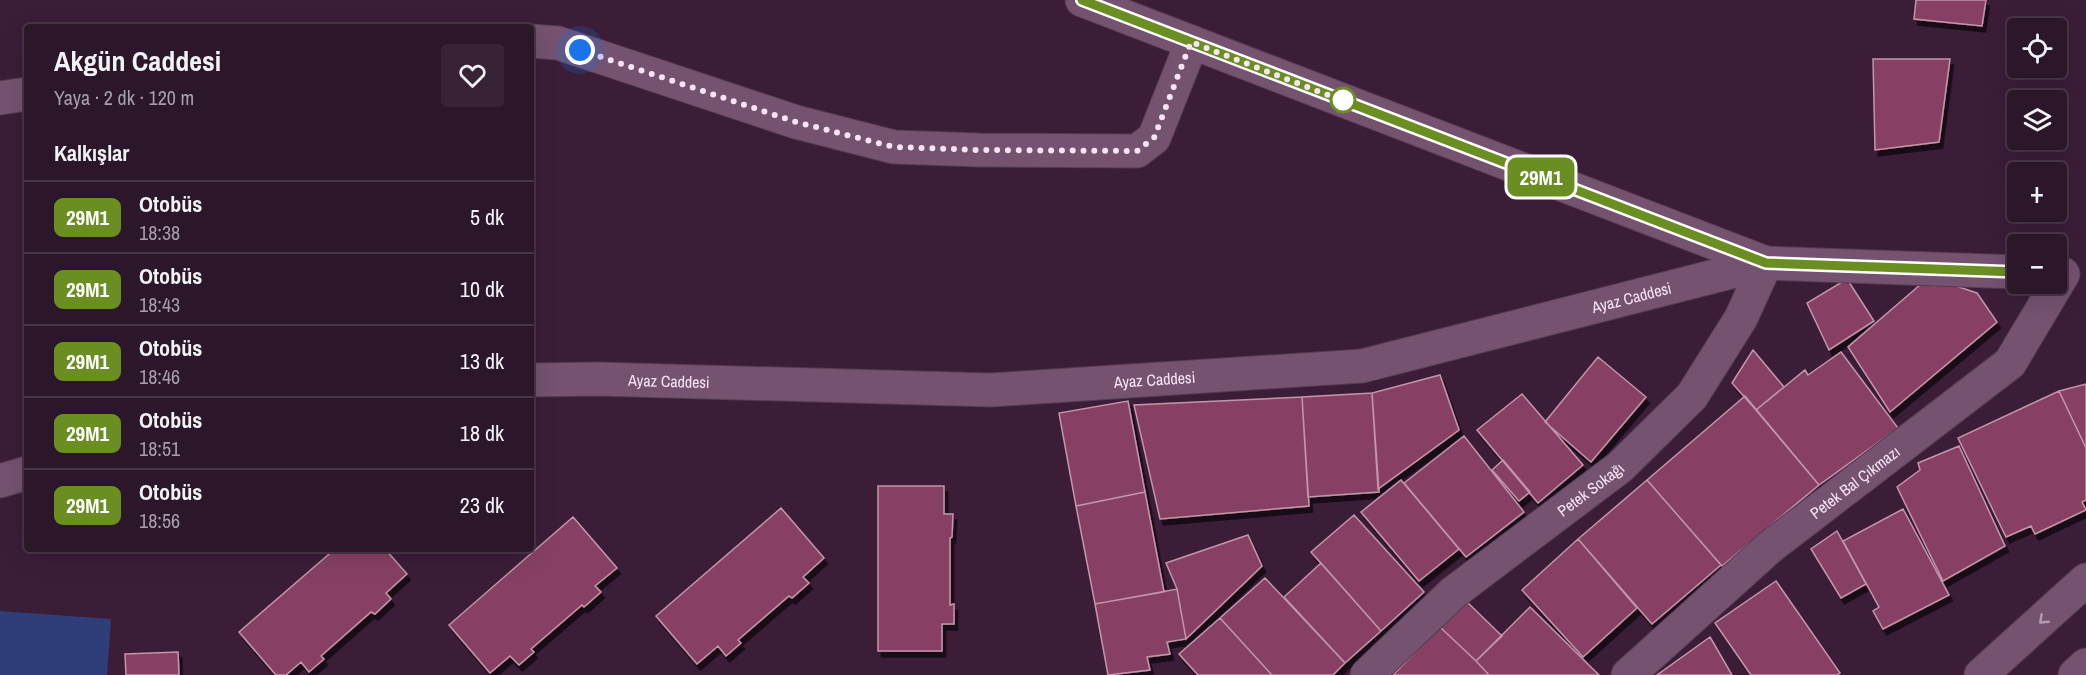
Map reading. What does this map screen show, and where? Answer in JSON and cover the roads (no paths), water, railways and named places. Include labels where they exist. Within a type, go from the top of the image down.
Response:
[{"type":"street","points":[[1098,3],[1191,42],[1766,263],[2007,272]]},
{"type":"street","points":[[534,41],[558,43],[796,122],[894,147],[1126,151],[1137,151],[1154,138],[1191,42]]},
{"type":"street","points":[[0,98],[24,94]]},
{"type":"street","name":"Ayaz Caddesi","points":[[534,380],[598,379],[991,390],[1362,366],[1766,263]]},
{"type":"street","name":"Petek Sokağı","points":[[1367,675],[1453,593],[1620,468],[1692,396],[1742,318],[1766,263]]},
{"type":"street","name":"Petek Bal Çıkmazı","points":[[1628,675],[1770,547],[2010,363],[2068,274]]},
{"type":"street","points":[[0,481],[24,474]]},
{"type":"street","points":[[1980,675],[2086,580]]},
{"type":"street","points":[[2074,675],[2086,665]]}]
